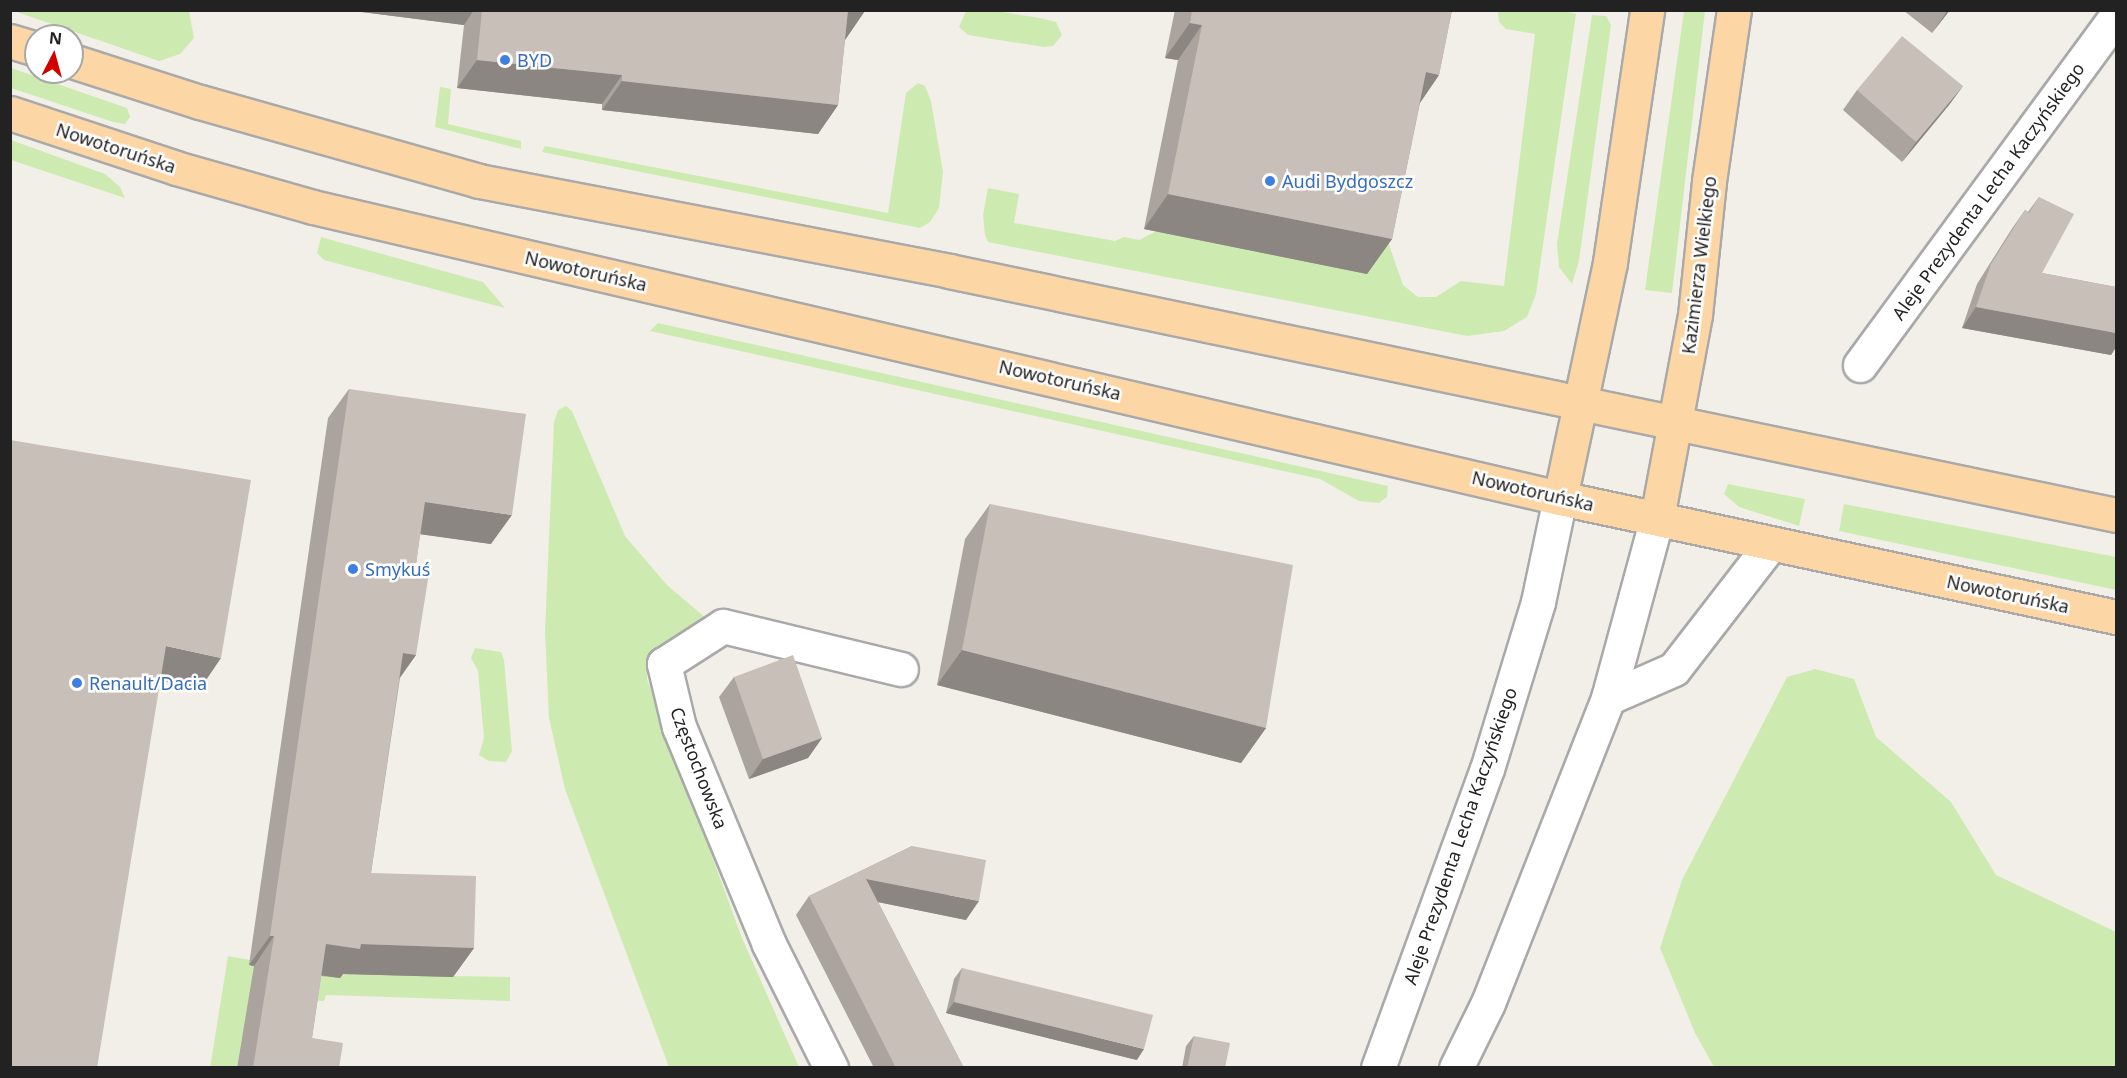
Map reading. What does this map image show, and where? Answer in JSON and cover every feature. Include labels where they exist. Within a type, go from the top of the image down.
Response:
[{"type":"main road","points":[[1560,498],[1610,262],[1647,10]]},
{"type":"main road","name":"Kazimierza Wielkiego","points":[[1657,518],[1677,422],[1695,315],[1709,181],[1734,10]]},
{"type":"main road","points":[[84,65],[200,102],[479,181],[949,271],[2116,515]]},
{"type":"main road","name":"Nowotoruńska","points":[[10,113],[176,168],[313,207],[1560,498],[1770,545],[2116,617]]},
{"type":"street","name":"Aleje Prezydenta Lecha Kaczyńskiego","points":[[1860,365],[2116,16]]},
{"type":"street","name":"Aleje Prezydenta Lecha Kaczyńskiego","points":[[1378,1068],[1487,769],[1538,602],[1560,498]]},
{"type":"street","points":[[1456,1068],[1488,1003],[1608,698],[1657,518]]},
{"type":"street","points":[[1608,698],[1674,669],[1770,545]]},
{"type":"street","name":"Częstochowska","points":[[831,1068],[769,944],[679,727],[664,664],[723,626],[902,669]]},
{"type":"green space","points":[[11,10],[189,11],[194,38],[180,54],[159,61],[84,35],[84,24],[52,24]]},
{"type":"green space","points":[[1562,10],[1576,14],[1536,294],[1527,317],[1504,331],[1467,336],[988,242],[985,235],[983,215],[988,188],[1019,194],[1014,223],[1115,241],[1124,237],[1139,240],[1157,231],[1387,239],[1403,285],[1418,297],[1436,297],[1461,281],[1504,286],[1535,34],[1506,29],[1499,22],[1498,11]]},
{"type":"green space","points":[[966,11],[996,11],[1056,22],[1062,35],[1053,46],[1044,47],[968,35],[959,27]]},
{"type":"green space","points":[[1684,11],[1705,11],[1672,293],[1645,290]]},
{"type":"green space","points":[[1592,15],[1606,16],[1611,25],[1579,261],[1572,284],[1559,267],[1557,244]]},
{"type":"green space","points":[[11,68],[24,72],[24,84],[57,84],[127,108],[130,117],[125,124],[113,122],[11,88]]},
{"type":"green space","points":[[918,83],[925,86],[931,101],[943,172],[939,208],[930,222],[920,228],[542,152],[545,146],[888,213],[906,93]]},
{"type":"green space","points":[[440,87],[451,89],[448,124],[521,141],[521,149],[435,127]]},
{"type":"green space","points":[[11,140],[105,174],[120,187],[125,198],[11,160]]},
{"type":"green space","points":[[321,237],[483,282],[505,308],[324,260],[317,253]]},
{"type":"green space","points":[[658,323],[1388,486],[1387,497],[1379,503],[1359,501],[1320,479],[650,331]]},
{"type":"green space","points":[[566,406],[572,411],[625,536],[667,585],[707,619],[656,650],[648,661],[647,679],[742,938],[799,1067],[669,1067],[565,789],[549,718],[545,632],[554,422],[558,410]]},
{"type":"green space","points":[[1728,484],[1805,499],[1799,526],[1739,507],[1724,494]]},
{"type":"green space","points":[[1844,504],[2116,557],[2116,590],[1839,531]]},
{"type":"green space","points":[[475,648],[501,652],[504,660],[512,751],[506,762],[489,761],[479,755],[484,738],[478,671],[471,658]]},
{"type":"green space","points":[[1815,669],[1854,679],[1876,737],[1951,802],[1996,875],[2116,932],[2116,1067],[1714,1067],[1695,1033],[1660,948],[1682,880],[1787,677]]},
{"type":"green space","points":[[228,956],[250,960],[250,965],[339,978],[341,974],[510,977],[510,1001],[326,995],[324,1001],[285,1000],[314,1040],[243,1031],[237,1067],[210,1068]]},
{"type":"building","points":[[482,10],[848,10],[838,105],[622,81],[622,75],[477,60]]},
{"type":"building","points":[[1192,10],[1452,10],[1439,75],[1426,72],[1392,239],[1168,194],[1202,25],[1190,23]]},
{"type":"building","points":[[1902,36],[1963,86],[1916,142],[1857,90]]},
{"type":"building","points":[[2039,197],[2074,214],[2042,273],[2116,287],[2116,333],[1976,307],[1991,264],[2025,210],[2029,213]]},
{"type":"building","points":[[349,389],[526,414],[512,515],[425,502],[416,564],[429,573],[416,655],[403,653],[371,873],[476,876],[474,948],[361,944],[360,949],[326,944],[312,1038],[343,1043],[339,1068],[253,1068],[274,936],[270,936]]},
{"type":"building","name":"Renault/Dacia","points":[[10,440],[251,480],[221,658],[166,646],[97,1068],[10,1068]]},
{"type":"building","points":[[990,504],[1293,565],[1266,728],[962,650]]},
{"type":"building","points":[[793,655],[822,738],[763,759],[734,677]]},
{"type":"building","points":[[912,846],[986,860],[979,901],[866,879],[964,1068],[896,1068],[809,896]]},
{"type":"building","points":[[962,968],[1153,1015],[1144,1049],[954,1002]]},
{"type":"building","points":[[1194,1036],[1230,1043],[1225,1068],[1187,1068]]},
{"type":"place","name":"BYD","points":[[505,60]]},
{"type":"place","name":"Audi Bydgoszcz","points":[[1270,181]]},
{"type":"place","name":"Smykuś","points":[[353,569]]},
{"type":"place","name":"Renault/Dacia","points":[[77,683]]}]
